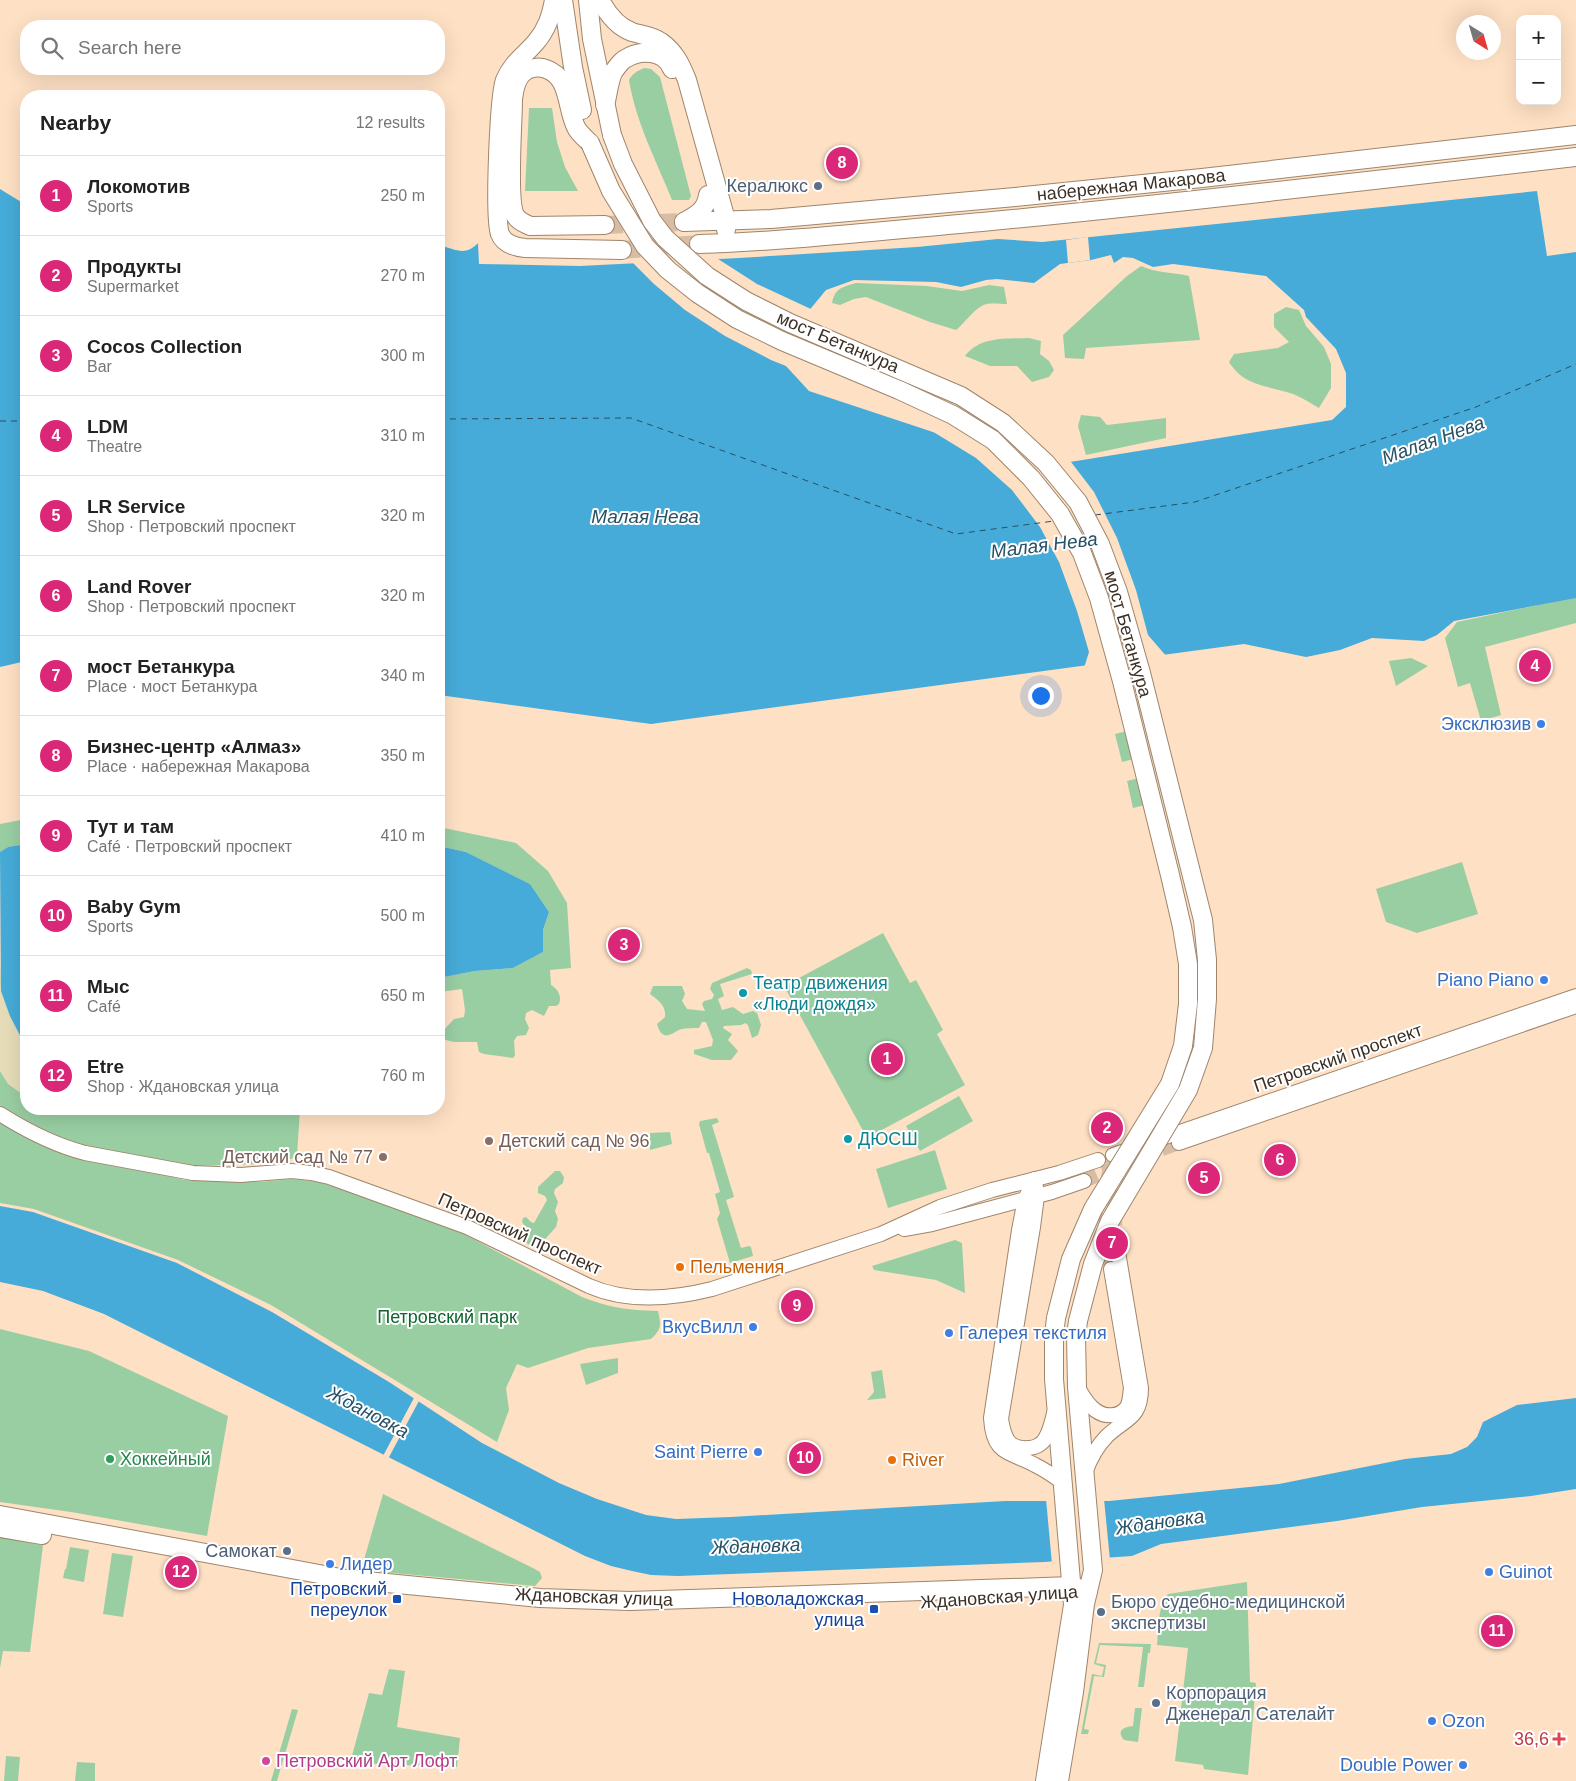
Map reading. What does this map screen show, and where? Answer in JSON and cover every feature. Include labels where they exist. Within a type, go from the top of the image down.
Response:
[{"type":"main road","points":[[554,0],[552,14],[546,28],[535,43],[510,68],[504,83],[500,105],[500,234],[505,242],[514,247],[622,250]]},
{"type":"main road","points":[[563,0],[573,67],[590,144]]},
{"type":"main road","name":"мост Бетанкура","points":[[588,0],[592,39],[612,135],[623,164],[652,221],[665,238],[707,276],[746,302],[790,323],[961,396],[1003,423],[1046,463],[1078,502],[1100,544],[1118,592],[1141,673],[1201,912],[1207,960],[1207,999],[1203,1048],[1188,1090],[1110,1221],[1093,1264],[1078,1320],[1076,1335],[1078,1387],[1093,1570],[1076,1586]]},
{"type":"main road","points":[[600,0],[617,22],[631,32],[647,35],[660,41],[671,50],[680,63],[689,89],[725,244]]},
{"type":"main road","points":[[605,105],[613,72],[624,59],[640,52],[660,54],[671,65],[678,83],[708,195],[720,220]]},
{"type":"main road","points":[[590,144],[576,129],[566,92],[559,78],[550,70],[541,67],[528,70],[520,76],[514,87],[513,100],[512,196],[515,215],[520,222],[530,226],[604,225]]},
{"type":"main road","name":"набережная Макарова","points":[[708,195],[707,202],[699,214],[684,222],[771,218],[1202,178],[1576,135]]},
{"type":"main road","name":"мост Бетанкура","points":[[590,144],[611,191],[645,246],[668,270],[697,293],[737,319],[782,341],[953,415],[993,440],[1031,478],[1054,507],[1082,553],[1099,598],[1122,681],[1182,927],[1188,964],[1188,1004],[1183,1046],[1170,1084],[1093,1210],[1071,1258],[1056,1318],[1054,1360],[1056,1404],[1063,1489],[1076,1586]]},
{"type":"main road","name":"набережная Макарова","points":[[699,244],[803,238],[1205,200],[1576,157]]},
{"type":"main road","name":"Ждановская улица","points":[[0,1515],[346,1579],[540,1598],[630,1601],[1076,1586]]},
{"type":"main road","name":"Ждановская улица","points":[[0,1528],[343,1587],[543,1608],[652,1611],[1076,1586]]},
{"type":"main road","points":[[1045,1781],[1070,1636],[1076,1586]]},
{"type":"main road","points":[[1060,1781],[1076,1586]]},
{"type":"street","name":"Петровский проспект","points":[[1113,1155],[1576,996]]},
{"type":"street","name":"Петровский проспект","points":[[1178,1143],[1576,1006]]},
{"type":"street","name":"Петровский проспект","points":[[0,1114],[47,1140],[85,1153],[193,1172],[241,1175],[292,1171],[329,1177],[467,1227],[608,1294],[665,1298],[712,1289],[881,1234],[940,1208],[1002,1187],[1098,1160]]},
{"type":"street","points":[[1035,1179],[991,1418],[992,1433],[997,1444],[1007,1453],[1035,1464],[1063,1489]]},
{"type":"street","name":"Петровский проспект","points":[[881,1234],[932,1224],[1031,1197],[1084,1180]]},
{"type":"street","points":[[1031,1197],[1032,1236],[1002,1419],[1003,1431],[1009,1443],[1020,1449],[1033,1448],[1044,1440],[1052,1426],[1056,1404]]},
{"type":"street","points":[[1084,1476],[1089,1461],[1097,1448],[1137,1412],[1141,1402],[1141,1388],[1118,1252]]},
{"type":"street","points":[[1078,1387],[1087,1403],[1096,1412],[1108,1416],[1117,1414],[1126,1408],[1130,1398],[1130,1388],[1110,1269]]},
{"type":"green space","points":[[645,68],[651,69],[660,77],[691,196],[689,200],[672,200],[636,111],[629,80],[636,72]]},
{"type":"green space","points":[[529,108],[552,108],[557,142],[565,167],[578,191],[525,191]]},
{"type":"green space","points":[[1141,266],[1189,276],[1200,340],[1086,348],[1084,359],[1065,358],[1063,335],[1127,276]]},
{"type":"green space","points":[[856,283],[927,286],[962,291],[989,285],[1004,287],[1007,304],[983,305],[956,330],[866,297],[854,299],[840,305],[832,303],[837,291]]},
{"type":"green space","points":[[1286,307],[1299,310],[1306,326],[1324,347],[1331,364],[1331,388],[1319,408],[1294,394],[1248,380],[1241,376],[1229,362],[1234,354],[1278,348],[1289,342],[1274,327],[1274,314]]},
{"type":"green space","points":[[1029,338],[1041,341],[1040,354],[1049,361],[1054,370],[1049,377],[1032,382],[1017,366],[990,366],[965,356],[978,345],[986,342]]},
{"type":"green space","points":[[1081,415],[1100,417],[1107,425],[1166,418],[1166,438],[1086,455],[1078,426]]},
{"type":"green space","points":[[1576,597],[1576,623],[1485,647],[1501,715],[1481,721],[1470,683],[1458,687],[1445,638],[1457,622]]},
{"type":"green space","points":[[1411,658],[1428,666],[1396,686],[1389,661]]},
{"type":"green space","points":[[1131,730],[1138,758],[1122,762],[1115,734]]},
{"type":"green space","points":[[1143,777],[1149,804],[1133,808],[1127,781]]},
{"type":"green space","points":[[20,820],[20,845],[8,847],[0,852],[0,824]]},
{"type":"green space","points":[[445,828],[516,843],[548,871],[567,903],[571,968],[550,970],[551,985],[559,993],[559,1004],[549,1006],[544,1016],[532,1010],[526,1013],[525,1019],[529,1028],[526,1035],[517,1036],[514,1041],[515,1055],[513,1058],[479,1052],[477,1042],[454,1042],[445,1040],[445,1029],[454,1019],[464,1017],[465,1010],[462,989],[445,991],[445,977],[475,971],[513,968],[543,952],[543,930],[549,912],[530,884],[466,852],[445,847]]},
{"type":"green space","points":[[1462,862],[1478,914],[1417,933],[1386,922],[1376,889]]},
{"type":"green space","points":[[883,933],[910,983],[916,980],[943,1030],[937,1034],[965,1085],[867,1138],[784,986]]},
{"type":"green space","points":[[0,965],[1,991],[10,1016],[20,1035],[20,1115],[300,1115],[297,1156],[289,1160],[267,1164],[190,1166],[78,1146],[56,1139],[0,1107]]},
{"type":"green space","points":[[747,968],[751,970],[752,974],[720,984],[724,996],[718,999],[722,1010],[733,1007],[743,1014],[753,1011],[757,1013],[761,1025],[758,1035],[752,1038],[748,1025],[745,1023],[724,1026],[723,1028],[732,1034],[728,1040],[738,1051],[731,1060],[712,1060],[694,1054],[694,1050],[712,1046],[713,1040],[706,1022],[702,1022],[699,1028],[682,1029],[668,1035],[662,1034],[659,1030],[657,1024],[665,1017],[665,1013],[661,1004],[650,994],[653,986],[682,986],[685,994],[682,1001],[687,1009],[705,1011],[702,1004],[704,1001],[712,999],[714,995],[710,989],[712,983]]},
{"type":"green space","points":[[959,1096],[973,1121],[920,1151],[906,1126]]},
{"type":"green space","name":"Петровский парк","points":[[0,1118],[46,1147],[70,1156],[131,1167],[185,1180],[260,1182],[292,1179],[318,1182],[361,1195],[447,1225],[582,1297],[619,1308],[658,1311],[659,1329],[651,1339],[588,1348],[528,1368],[517,1364],[506,1388],[509,1410],[497,1442],[271,1305],[178,1260],[34,1209],[0,1203]]},
{"type":"green space","points":[[717,1118],[719,1122],[712,1125],[734,1197],[726,1200],[741,1248],[751,1247],[753,1256],[730,1263],[717,1219],[720,1213],[715,1194],[720,1192],[699,1124],[700,1121]]},
{"type":"green space","points":[[670,1132],[672,1144],[650,1150],[650,1133]]},
{"type":"green space","points":[[935,1150],[947,1189],[888,1208],[876,1169]]},
{"type":"green space","points":[[555,1171],[560,1171],[564,1177],[563,1183],[555,1189],[554,1193],[558,1202],[555,1211],[558,1219],[556,1227],[538,1247],[534,1248],[522,1240],[522,1236],[527,1229],[522,1222],[523,1218],[526,1217],[534,1223],[547,1200],[545,1196],[538,1193],[538,1187]]},
{"type":"green space","points":[[955,1240],[962,1243],[965,1293],[936,1280],[874,1270],[872,1266]]},
{"type":"green space","name":"Хоккейный","points":[[0,1329],[89,1351],[228,1416],[207,1536],[71,1512],[0,1502]]},
{"type":"green space","points":[[618,1358],[618,1373],[586,1385],[580,1364]]},
{"type":"green space","points":[[882,1370],[886,1398],[867,1400],[874,1392],[871,1372]]},
{"type":"green space","points":[[383,1494],[533,1568],[540,1572],[542,1578],[535,1586],[361,1570]]},
{"type":"green space","points":[[0,1537],[43,1545],[30,1652],[3,1651],[0,1668]]},
{"type":"green space","points":[[70,1547],[89,1550],[84,1582],[63,1578]]},
{"type":"green space","points":[[112,1553],[133,1556],[123,1617],[103,1614]]},
{"type":"green space","points":[[1247,1582],[1250,1682],[1256,1683],[1248,1775],[1204,1769],[1203,1765],[1175,1761],[1188,1648],[1157,1645],[1160,1612],[1168,1594]]},
{"type":"green space","points":[[1099,1643],[1151,1644],[1150,1653],[1148,1653],[1144,1687],[1138,1687],[1143,1647],[1100,1645],[1096,1663],[1106,1665],[1104,1677],[1094,1676],[1084,1729],[1089,1730],[1088,1734],[1081,1734],[1092,1674],[1102,1676],[1104,1667],[1094,1664]]},
{"type":"green space","points":[[389,1669],[405,1671],[397,1727],[460,1738],[457,1767],[350,1763],[369,1693],[382,1695]]},
{"type":"green space","points":[[1135,1708],[1142,1708],[1138,1742],[1124,1740],[1121,1734],[1124,1728],[1133,1726]]},
{"type":"green space","points":[[292,1709],[298,1710],[277,1781],[271,1781]]},
{"type":"green space","points":[[6,1756],[20,1757],[18,1781],[4,1781]]},
{"type":"green space","points":[[77,1762],[95,1763],[95,1781],[75,1781]]},
{"type":"sand","points":[[0,967],[1,991],[10,1016],[20,1035],[20,1093],[8,1084],[0,1071]]},
{"type":"water","points":[[0,189],[20,201],[20,662],[0,667]]},
{"type":"water","name":"Малая Нева","points":[[1537,191],[1547,256],[1576,252],[1576,598],[1454,621],[1437,635],[1424,641],[1372,638],[1340,650],[1306,657],[1244,644],[651,724],[445,696],[445,247],[464,251],[469,250],[478,243],[479,264],[580,266],[917,247],[998,239],[1042,242]],"holes":[[[1111,255],[1114,263],[1123,257],[1133,258],[1153,267],[1173,264],[1266,276],[1304,310],[1306,317],[1336,349],[1346,373],[1346,407],[1332,420],[1070,462],[1002,444],[939,434],[809,391],[774,353],[826,290],[854,280],[936,282],[961,287],[997,279],[1034,283],[1060,264]]]},
{"type":"water","points":[[20,845],[20,1035],[10,1016],[1,991],[0,852],[8,847]]},
{"type":"water","points":[[445,847],[466,852],[530,884],[549,912],[543,930],[543,952],[513,968],[475,971],[445,977]]},
{"type":"water","name":"Ждановка","points":[[0,1206],[33,1212],[177,1263],[272,1312],[389,1382],[482,1443],[559,1483],[597,1499],[646,1515],[676,1519],[1005,1501],[1109,1501],[1279,1484],[1405,1459],[1451,1454],[1467,1447],[1477,1437],[1483,1422],[1517,1405],[1576,1398],[1576,1489],[1531,1496],[1422,1507],[1337,1521],[1161,1544],[1132,1556],[1044,1562],[678,1576],[651,1575],[611,1566],[585,1556],[104,1314],[43,1291],[0,1282]]},
{"type":"pier","points":[[1088,237],[1090,260],[1068,263],[1066,240]]},
{"type":"pier","points":[[715,257],[757,284],[813,310],[777,353],[791,368],[771,360],[725,336],[685,310],[654,284],[631,261]]},
{"type":"pier","points":[[927,428],[1060,454],[1068,458],[1094,492],[1117,538],[1136,590],[1148,635],[1167,657],[1084,668],[1089,652],[1077,611],[1059,562],[1040,527],[1012,490],[976,458]]},
{"type":"pier","points":[[415,1396],[420,1399],[388,1459],[383,1456]]},
{"type":"pier","points":[[1046,1499],[1104,1499],[1110,1560],[1052,1564]]},
{"type":"ferry route","points":[[1095,515],[1195,502],[1476,407],[1576,364]]},
{"type":"ferry route","points":[[445,419],[631,418],[956,534],[1054,521]]},
{"type":"ferry route","points":[[0,421],[20,421]]},
{"type":"tunnel","points":[[605,225],[684,222]]},
{"type":"tunnel","points":[[622,250],[699,244]]},
{"type":"tunnel","points":[[1084,1181],[1139,1157],[1179,1143]]},
{"type":"tunnel","points":[[1111,1269],[1107,1240],[1106,1197],[1113,1155]]},
{"type":"tunnel","points":[[1117,1169],[1115,1228],[1118,1252]]},
{"type":"place","name":"Бизнес-центр «Алмаз»","points":[[842,163]]},
{"type":"place","name":"Кералюкс","points":[[818,186]]},
{"type":"place","name":"LDM","points":[[1535,666]]},
{"type":"place","name":"Эксклюзив","points":[[1541,724]]},
{"type":"place","name":"Cocos Collection","points":[[624,945]]},
{"type":"place","name":"Piano Piano","points":[[1544,980]]},
{"type":"place","name":"Театр движения «Люди дождя»","points":[[743,993]]},
{"type":"place","name":"Локомотив","points":[[887,1059]]},
{"type":"place","name":"Продукты","points":[[1107,1128]]},
{"type":"place","name":"ДЮСШ","points":[[848,1139]]},
{"type":"place","name":"Детский сад № 96","points":[[489,1141]]},
{"type":"place","name":"Детский сад № 77","points":[[383,1157]]},
{"type":"place","name":"Land Rover","points":[[1280,1160]]},
{"type":"place","name":"LR Service","points":[[1204,1178]]},
{"type":"place","name":"мост Бетанкура","points":[[1112,1243]]},
{"type":"place","name":"Пельмения","points":[[680,1267]]},
{"type":"place","name":"Тут и там","points":[[797,1306]]},
{"type":"place","name":"ВкусВилл","points":[[753,1327]]},
{"type":"place","name":"Галерея текстиля","points":[[949,1333]]},
{"type":"place","name":"Saint Pierre","points":[[758,1452]]},
{"type":"place","name":"Baby Gym","points":[[805,1458]]},
{"type":"place","name":"Хоккейный","points":[[110,1459]]},
{"type":"place","name":"River","points":[[892,1460]]},
{"type":"place","name":"Самокат","points":[[287,1551]]},
{"type":"place","name":"Лидер","points":[[330,1564]]},
{"type":"place","name":"Etre","points":[[181,1572]]},
{"type":"place","name":"Guinot","points":[[1489,1572]]},
{"type":"place","name":"Петровский переулок","points":[[397,1599]]},
{"type":"place","name":"Новоладожская улица","points":[[874,1609]]},
{"type":"place","name":"Бюро судебно-медицинской экспертизы","points":[[1101,1612]]},
{"type":"place","name":"Мыс","points":[[1497,1631]]},
{"type":"place","name":"Корпорация Дженерал Сателайт","points":[[1156,1703]]},
{"type":"place","name":"Ozon","points":[[1432,1721]]},
{"type":"place","name":"36,6","points":[[1559,1739]]},
{"type":"place","name":"Петровский Арт Лофт","points":[[266,1761]]},
{"type":"place","name":"Double Power","points":[[1463,1765]]}]
